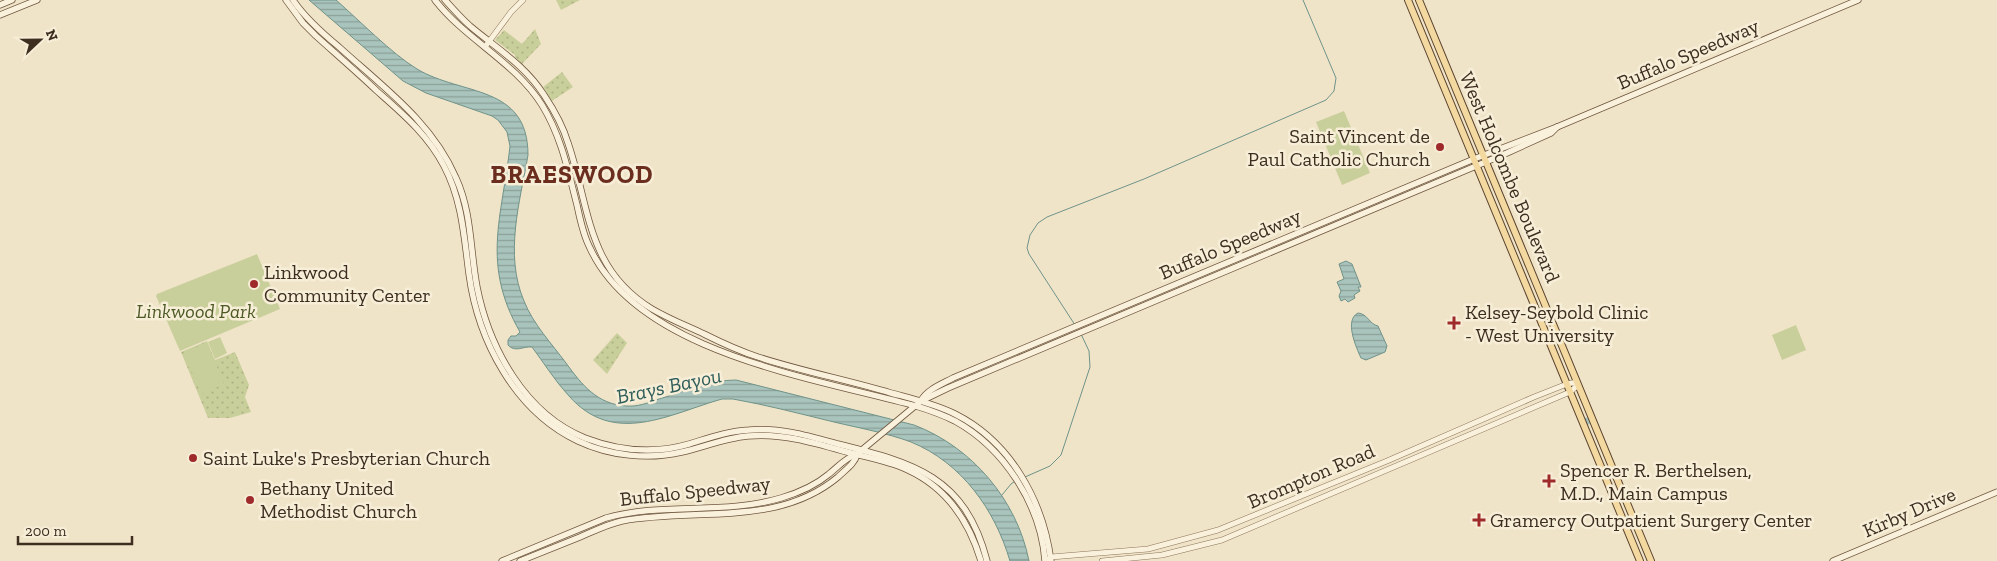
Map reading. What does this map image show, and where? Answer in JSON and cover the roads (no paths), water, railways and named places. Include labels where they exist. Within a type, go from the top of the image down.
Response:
[{"type":"main road","points":[[0,5],[12,0]]},
{"type":"main road","points":[[0,15],[36,0]]},
{"type":"main road","points":[[286,0],[303,23],[316,36],[420,129],[442,161],[460,208],[471,284],[485,336],[510,382],[529,405],[544,419],[560,431],[585,444],[608,452],[635,456],[676,454],[733,438],[757,436],[785,437],[838,450],[880,455],[918,468],[950,492],[973,524],[987,561]]},
{"type":"main road","points":[[293,0],[319,30],[422,122],[445,154],[458,182],[467,211],[481,305],[492,335],[503,360],[519,385],[546,414],[563,426],[586,438],[633,450],[670,448],[736,431],[764,429],[790,432],[860,452],[906,469],[930,483],[946,496],[966,522],[981,561]]},
{"type":"main road","points":[[445,0],[468,25],[523,69],[546,104],[568,141],[594,238],[600,253],[614,274],[635,296],[651,308],[728,346],[759,357],[919,404],[966,428],[1014,472]]},
{"type":"main road","name":"West Holcombe Boulevard","points":[[1408,0],[1640,561]]},
{"type":"main road","name":"West Holcombe Boulevard","points":[[1419,0],[1651,561]]},
{"type":"main road","name":"Buffalo Speedway","points":[[919,404],[923,397],[953,378],[1083,328],[1406,196],[1484,158],[1551,133],[1557,127],[1858,0]]},
{"type":"main road","points":[[436,1],[466,32],[523,80],[546,104],[562,145],[586,239],[608,278],[635,305],[654,320],[737,358],[899,401],[942,408],[962,418],[986,436],[1007,457],[1014,472],[1042,517],[1048,538],[1048,560]]},
{"type":"main road","points":[[1437,69],[1446,65]]},
{"type":"main road","name":"Buffalo Speedway","points":[[1083,328],[1407,187],[1475,162]]},
{"type":"main road","points":[[1406,196],[1407,187]]},
{"type":"main road","points":[[608,278],[614,274]]},
{"type":"main road","name":"Buffalo Speedway","points":[[502,561],[618,515],[652,510],[736,506],[781,498],[816,482],[848,457],[860,452],[919,404],[1072,332]]},
{"type":"main road","points":[[938,394],[937,400],[942,408]]},
{"type":"main road","points":[[899,401],[903,406],[903,416]]},
{"type":"main road","points":[[876,439],[876,446],[880,455]]},
{"type":"main road","points":[[838,450],[843,457],[842,462]]},
{"type":"main road","name":"Buffalo Speedway","points":[[520,561],[621,521],[653,517],[736,514],[784,504],[806,496],[831,482],[850,467],[860,452]]},
{"type":"main road","name":"Kirby Drive","points":[[1833,561],[1997,492]]},
{"type":"street","points":[[485,47],[523,0]]},
{"type":"street","name":"Brompton Road","points":[[1048,560],[1148,549],[1218,530],[1567,384],[1578,383]]},
{"type":"street","name":"Brompton Road","points":[[1104,561],[1162,555],[1222,540],[1570,392],[1578,383]]},
{"type":"street","points":[[1510,408],[1513,416]]},
{"type":"street","points":[[1306,494],[1309,502]]},
{"type":"street","points":[[1161,545],[1162,555]]},
{"type":"street","points":[[1104,553],[1104,561]]},
{"type":"water","points":[[309,0],[336,0],[386,46],[417,69],[435,78],[489,96],[505,104],[517,115],[525,132],[528,155],[518,209],[514,247],[518,283],[524,301],[538,326],[578,379],[591,392],[607,402],[634,406],[707,384],[736,380],[914,425],[955,447],[989,478],[1003,497],[1014,517],[1029,561],[1010,561],[1004,542],[986,506],[974,490],[946,462],[911,442],[873,431],[733,399],[722,399],[662,418],[642,422],[623,423],[604,420],[586,411],[569,396],[532,347],[513,349],[508,345],[508,340],[511,336],[516,336],[520,332],[508,307],[501,284],[498,262],[497,240],[499,219],[510,146],[507,132],[498,120],[492,116],[426,93],[403,81]]},
{"type":"water","points":[[1346,261],[1352,264],[1361,287],[1358,287],[1360,291],[1354,295],[1355,298],[1348,302],[1345,299],[1341,301],[1339,296],[1341,291],[1337,282],[1344,279],[1339,264]]},
{"type":"water","points":[[1358,313],[1364,315],[1378,326],[1387,346],[1385,352],[1366,360],[1361,358],[1352,334],[1352,321]]},
{"type":"waterway","points":[[1075,325],[1029,254],[1027,248],[1030,235],[1038,223],[1047,217],[1144,179],[1326,100],[1334,91],[1336,78],[1303,0]]},
{"type":"waterway","points":[[1025,477],[1050,466],[1061,455],[1090,367],[1089,351],[1081,334]]},
{"type":"waterway","points":[[1002,495],[1014,482]]},
{"type":"place","name":"Saint Vincent de Paul Catholic Church","points":[[1440,147]]},
{"type":"place","name":"Linkwood Community Center","points":[[254,284]]},
{"type":"place","name":"Kelsey-Seybold Clinic - West University","points":[[1454,323]]},
{"type":"place","name":"Saint Luke's Presbyterian Church","points":[[193,458]]},
{"type":"place","name":"Spencer R. Berthelsen, M.D., Main Campus","points":[[1549,481]]},
{"type":"place","name":"Bethany United Methodist Church","points":[[250,500]]},
{"type":"place","name":"Gramercy Outpatient Surgery Center","points":[[1479,520]]},
{"type":"district","name":"BRAESWOOD","points":[[572,174]]},
{"type":"park label","name":"Linkwood Park","points":[[196,311]]},
{"type":"water label","name":"Brays Bayou","points":[[669,386]]}]
